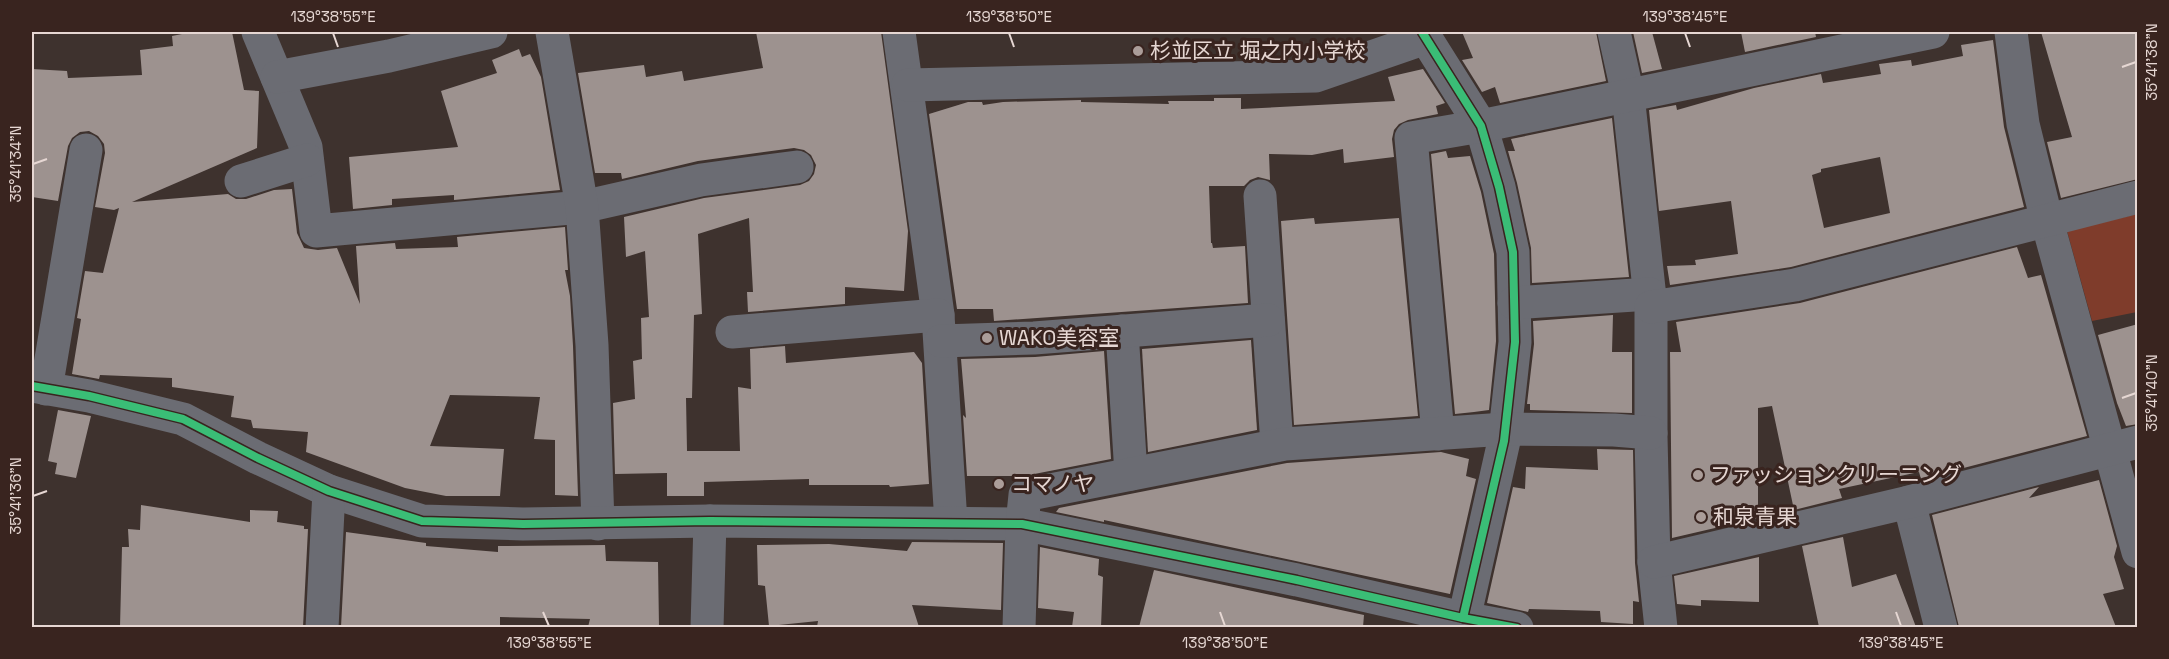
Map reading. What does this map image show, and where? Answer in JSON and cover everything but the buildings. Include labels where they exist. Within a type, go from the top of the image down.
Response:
[{"type":"street","points":[[258,32],[306,147],[316,231],[582,207],[701,180],[797,167]]},
{"type":"street","points":[[277,77],[389,56],[491,32]]},
{"type":"street","points":[[552,32],[582,207],[592,345],[598,524]]},
{"type":"street","points":[[899,32],[908,85],[939,328],[951,523]]},
{"type":"street","points":[[1614,32],[1628,94],[1651,300],[1654,562],[1661,627]]},
{"type":"street","points":[[1438,434],[1411,138],[1481,126],[1933,32]]},
{"type":"street","points":[[2011,32],[2023,124],[2047,221],[2123,446],[2138,552]]},
{"type":"street","points":[[908,85],[1316,76],[1424,35],[1481,126],[1499,187],[1513,252],[1515,342],[1502,453],[1462,623]]},
{"type":"street","points":[[86,150],[39,387],[89,396],[183,419],[258,458],[329,491],[422,521],[598,524],[710,521],[1022,524],[1286,578],[1462,623],[1516,627]]},
{"type":"street","points":[[240,181],[308,160]]},
{"type":"street","points":[[1260,196],[1277,445]]},
{"type":"street","points":[[1514,303],[1651,300],[1796,285],[2138,197]]},
{"type":"street","points":[[732,332],[939,328],[1034,338],[1268,320]]},
{"type":"street","points":[[1122,331],[1131,474]]},
{"type":"street","points":[[1019,627],[1025,495],[1277,445],[1505,429],[1614,430],[1651,433]]},
{"type":"street","points":[[1654,562],[1909,502],[2123,446]]},
{"type":"street","points":[[322,627],[329,491]]},
{"type":"street","points":[[1909,502],[1941,627]]},
{"type":"street","points":[[707,627],[710,521]]},
{"type":"shaded area","points":[[2137,214],[2137,312],[2092,321],[2067,231]]},
{"type":"cycle path","points":[[1422,32],[1481,126],[1499,187],[1513,252],[1515,342],[1504,441],[1463,618]]},
{"type":"cycle path","points":[[32,386],[89,396],[183,419],[258,458],[329,491],[422,521],[523,524],[710,521],[1022,524],[1517,628]]},
{"type":"place","name":"杉並区立 堀之内小学校","points":[[1138,51]]},
{"type":"place","name":"WAKO美容室","points":[[987,338]]},
{"type":"place","name":"ファッションクリーニング","points":[[1698,475]]},
{"type":"place","name":"コマノヤ","points":[[999,484]]},
{"type":"place","name":"和泉青果","points":[[1701,517]]}]
